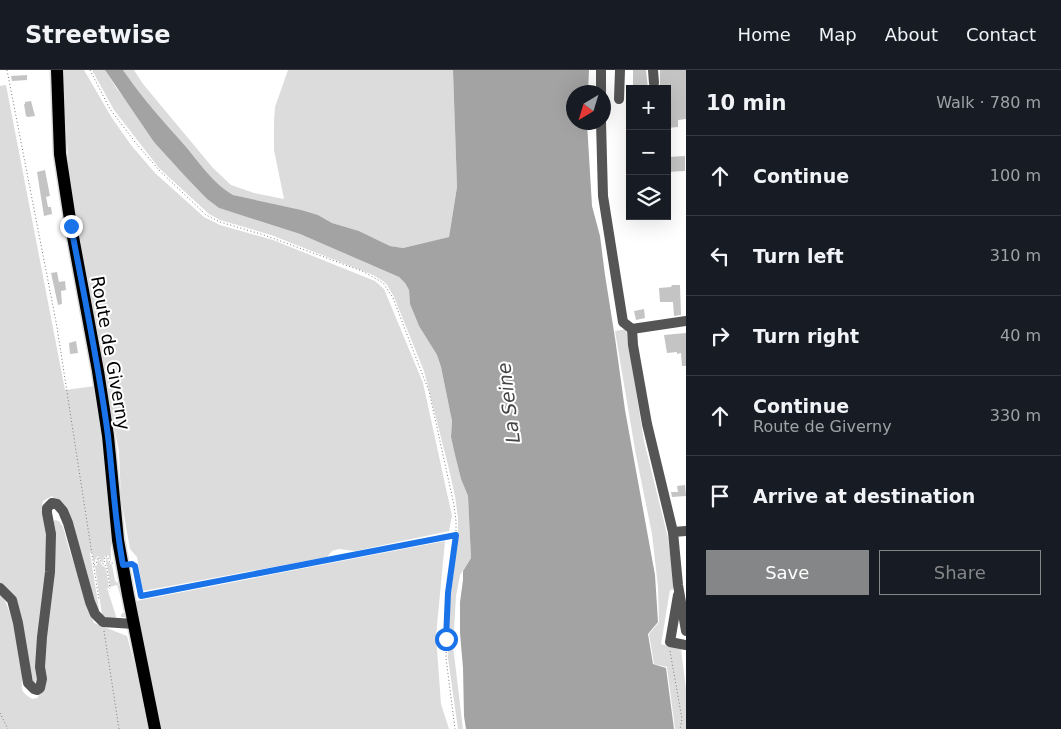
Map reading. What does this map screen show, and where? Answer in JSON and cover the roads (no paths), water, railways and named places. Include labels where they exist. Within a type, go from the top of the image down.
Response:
[{"type":"main road","name":"Route de Giverny","points":[[57,70],[60,154],[107,427],[118,540],[155,729]]},
{"type":"street","points":[[600,70],[601,85]]},
{"type":"street","points":[[619,99],[620,70]]},
{"type":"street","points":[[653,70],[654,84]]},
{"type":"street","points":[[601,130],[603,196],[623,322],[632,329],[686,321]]},
{"type":"street","points":[[632,329],[633,345],[647,424],[673,532],[679,591],[686,631]]},
{"type":"street","points":[[0,588],[12,600],[18,623],[28,683],[34,690],[37,690],[40,688],[42,679],[40,667],[42,637],[50,572],[51,534],[47,508],[52,503],[57,504],[63,511],[68,523],[95,614],[103,622],[134,624]]},
{"type":"street","points":[[673,532],[686,531]]},
{"type":"street","points":[[679,591],[670,642],[686,645]]},
{"type":"water","name":"La Seine","points":[[105,70],[123,70],[208,174],[226,191],[233,195],[318,215],[332,223],[359,231],[390,246],[403,248],[449,237],[457,187],[453,70],[589,70],[588,85],[566,85],[566,130],[587,130],[592,206],[600,236],[625,410],[655,575],[658,622],[648,634],[653,664],[666,668],[674,729],[466,729],[460,602],[463,571],[471,558],[468,496],[461,479],[451,437],[452,421],[441,367],[437,355],[419,326],[410,304],[409,290],[399,277],[300,234],[219,208],[207,199],[154,142]]}]
